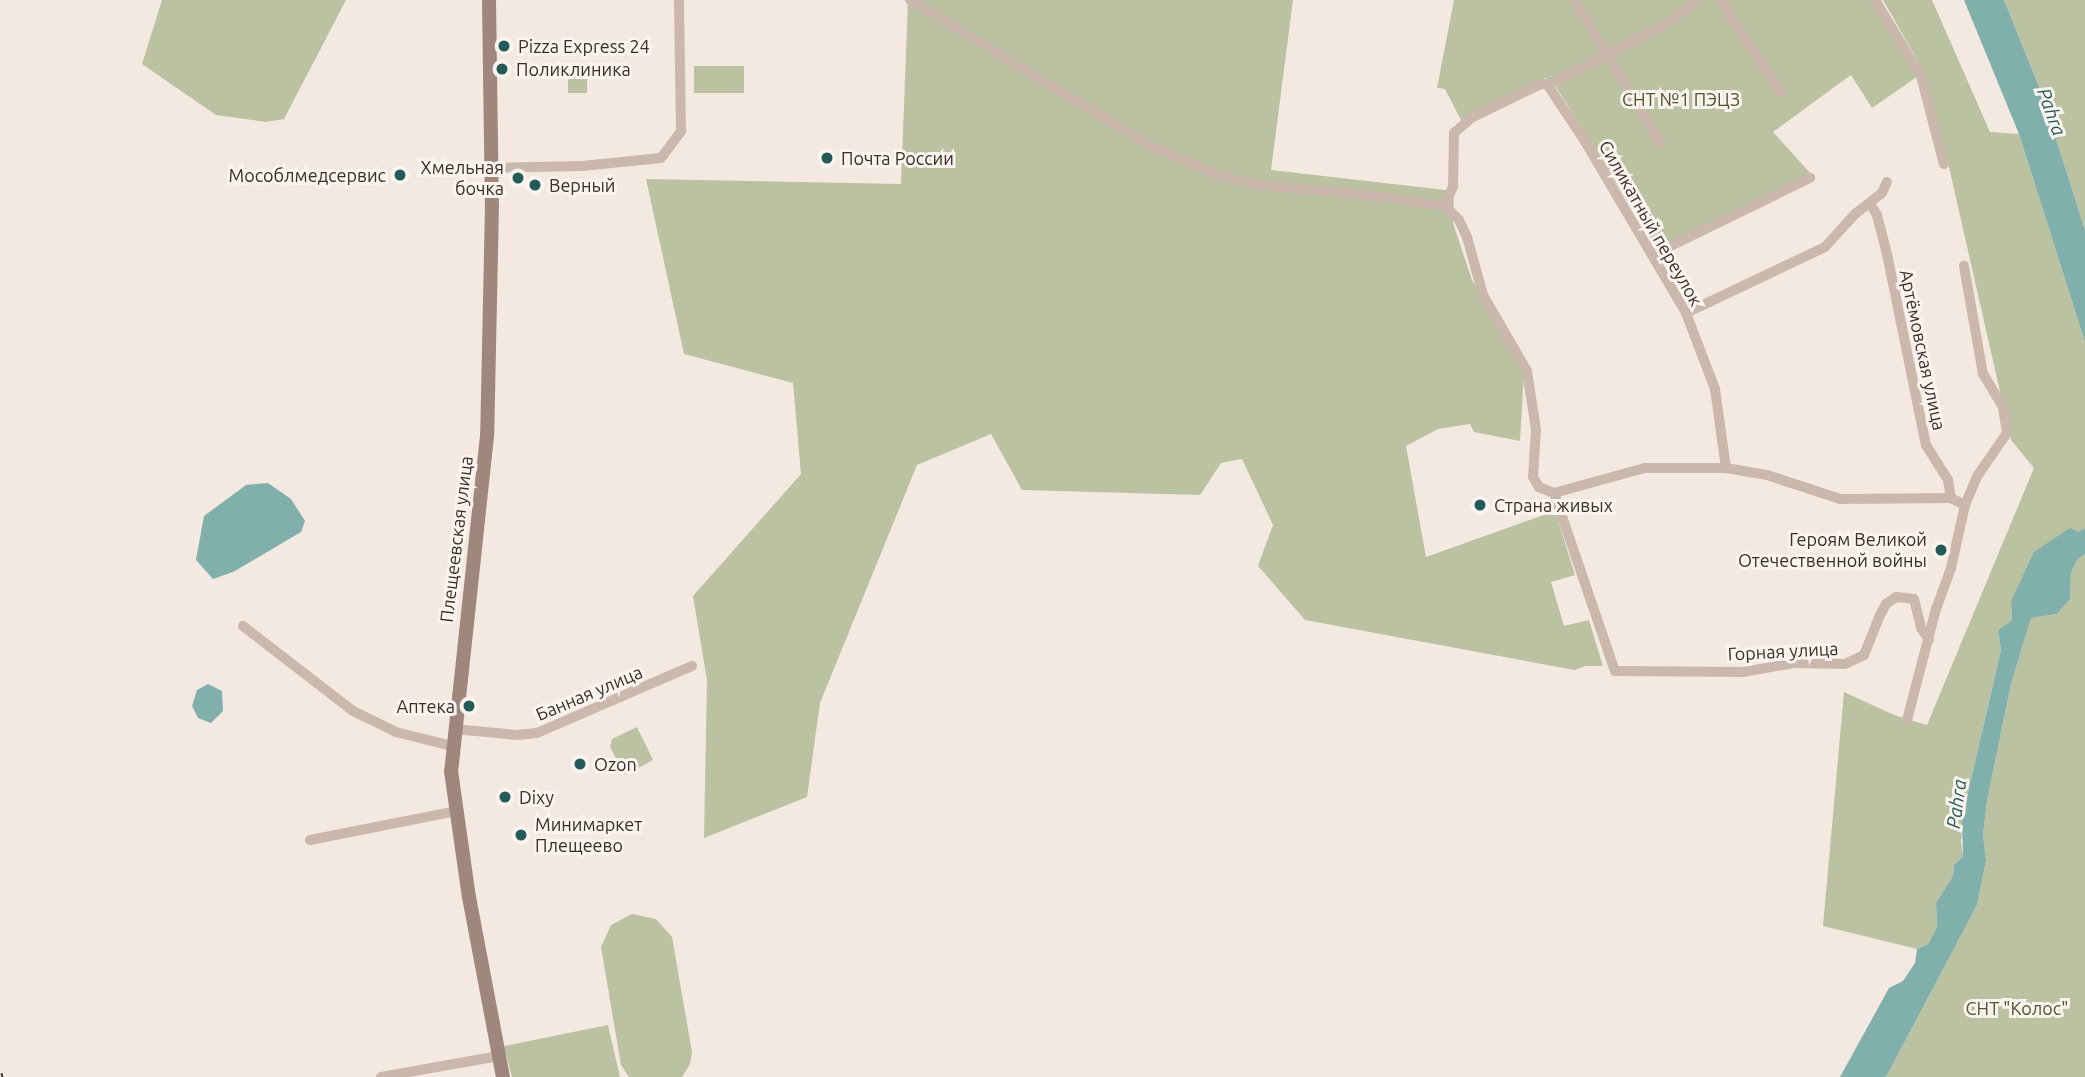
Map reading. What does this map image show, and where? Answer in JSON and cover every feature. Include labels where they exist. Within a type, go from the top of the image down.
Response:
[{"type":"street","name":"Плещеевская улица","points":[[489,0],[491,168],[487,436],[451,771],[503,1077]]},
{"type":"street","points":[[491,168],[582,166],[662,158],[681,131],[679,0]]},
{"type":"street","points":[[910,0],[1153,147],[1199,168],[1248,183],[1445,206],[1459,220],[1467,237],[1483,295],[1528,371],[1536,430],[1533,477],[1539,487],[1554,493],[1645,468],[1726,468],[1767,475],[1840,499],[1951,498],[1965,505]]},
{"type":"street","points":[[1574,0],[1661,144]]},
{"type":"street","points":[[1445,206],[1453,186],[1454,133],[1471,118],[1547,84],[1668,23],[1698,0]]},
{"type":"street","points":[[1720,0],[1781,92]]},
{"type":"street","points":[[1875,0],[1921,76],[1944,164]]},
{"type":"street","name":"Силикатный переулок","points":[[1547,84],[1686,313],[1715,388],[1726,468]]},
{"type":"street","points":[[1651,256],[1810,178]]},
{"type":"street","points":[[1686,313],[1825,247],[1856,214],[1871,205],[1888,182]]},
{"type":"street","name":"Артёмовская улица","points":[[1871,205],[1878,215],[1887,254],[1926,445],[1948,480],[1951,498]]},
{"type":"street","points":[[1907,720],[1951,568],[1965,505],[1978,475],[2007,433],[2003,407],[1983,374],[1964,266]]},
{"type":"street","name":"Горная улица","points":[[1554,493],[1615,671],[1743,672],[1794,663],[1845,664],[1858,661],[1864,655],[1886,604],[1896,597],[1914,599],[1921,628],[1929,639]]},
{"type":"street","points":[[243,626],[354,711],[396,732],[453,746]]},
{"type":"street","name":"Банная улица","points":[[454,729],[517,735],[537,733],[692,666]]},
{"type":"street","points":[[310,840],[456,811]]},
{"type":"street","points":[[382,1077],[499,1056]]},
{"type":"green space","points":[[162,0],[346,0],[284,119],[266,122],[216,115],[142,64]]},
{"type":"green space","points":[[908,0],[1293,0],[1271,170],[1454,191],[1453,223],[1472,280],[1524,373],[1520,441],[1474,432],[1470,424],[1438,429],[1406,446],[1426,557],[1555,511],[1575,575],[1551,582],[1564,626],[1589,620],[1603,666],[1586,666],[1574,670],[1305,620],[1258,566],[1273,525],[1242,459],[1221,463],[1200,495],[1022,490],[991,434],[917,465],[820,703],[807,797],[704,838],[707,680],[693,596],[801,474],[793,383],[684,354],[646,179],[901,184]]},
{"type":"green space","name":"СНТ №1 ПЭЦЗ","points":[[1454,0],[1873,0],[1918,76],[1872,108],[1851,75],[1773,132],[1811,174],[1657,249],[1553,82],[1545,78],[1461,120],[1445,89],[1437,88]]},
{"type":"green space","points":[[1883,0],[1932,0],[1990,132],[2019,134],[2085,342],[2085,528],[2011,601],[2012,620],[1998,630],[2001,650],[1967,797],[1961,841],[1963,856],[1954,865],[1953,876],[1936,903],[1937,927],[1928,944],[1917,949],[1823,926],[1844,692],[1894,715],[1927,725],[2034,468],[2011,440],[1946,154],[1919,63]]},
{"type":"green space","points":[[2004,0],[2085,0],[2085,230],[2041,92]]},
{"type":"green space","points":[[694,66],[744,66],[744,93],[694,93]]},
{"type":"green space","points":[[568,74],[587,74],[587,93],[568,93]]},
{"type":"green space","name":"СНТ \"Колос\"","points":[[2085,554],[2085,1077],[1886,1077],[1977,905],[1986,860],[1983,835],[1987,801],[2011,684],[2031,618],[2057,614],[2070,599],[2071,572],[2078,559]]},
{"type":"green space","points":[[637,727],[653,760],[625,775],[610,747],[612,739]]},
{"type":"green space","points":[[632,914],[656,919],[672,937],[692,1052],[690,1064],[682,1077],[629,1077],[621,1065],[601,947],[611,925]]},
{"type":"green space","points":[[608,1025],[620,1077],[512,1077],[504,1046]]},
{"type":"water","points":[[1964,0],[2004,0],[2041,92],[2085,230],[2085,342],[2019,134]]},
{"type":"water","points":[[268,483],[291,499],[305,521],[301,532],[233,572],[213,579],[196,560],[204,516],[246,485]]},
{"type":"water","points":[[2070,528],[2078,532],[2085,528],[2085,554],[2078,559],[2071,572],[2070,599],[2057,614],[2031,618],[2011,684],[1987,801],[1983,835],[1986,860],[1977,905],[1886,1077],[1840,1077],[1889,988],[1903,981],[1915,963],[1917,949],[1928,944],[1937,927],[1936,903],[1953,876],[1954,865],[1963,856],[1962,822],[2001,650],[1998,630],[2012,620],[2011,601],[2034,552]]},
{"type":"water","points":[[208,684],[222,691],[223,711],[211,723],[198,718],[192,706],[197,690]]},
{"type":"railway","points":[[0,1073],[1,1077]]},
{"type":"place","name":"Pizza Express 24","points":[[504,46]]},
{"type":"place","name":"Поликлиника","points":[[502,69]]},
{"type":"place","name":"Почта России","points":[[827,158]]},
{"type":"place","name":"Мособлмедсервис","points":[[400,175]]},
{"type":"place","name":"Хмельная бочка","points":[[518,178]]},
{"type":"place","name":"Верный","points":[[535,185]]},
{"type":"place","name":"Страна живых","points":[[1480,505]]},
{"type":"place","name":"Героям Великой Отечественной войны","points":[[1941,550]]},
{"type":"place","name":"Аптека","points":[[469,706]]},
{"type":"place","name":"Ozon","points":[[580,764]]},
{"type":"place","name":"Dixy","points":[[505,797]]},
{"type":"place","name":"Минимаркет Плещеево","points":[[521,835]]},
{"type":"water label","name":"Pahra","points":[[2051,112]]},
{"type":"water label","name":"Pahra","points":[[1957,804]]}]
